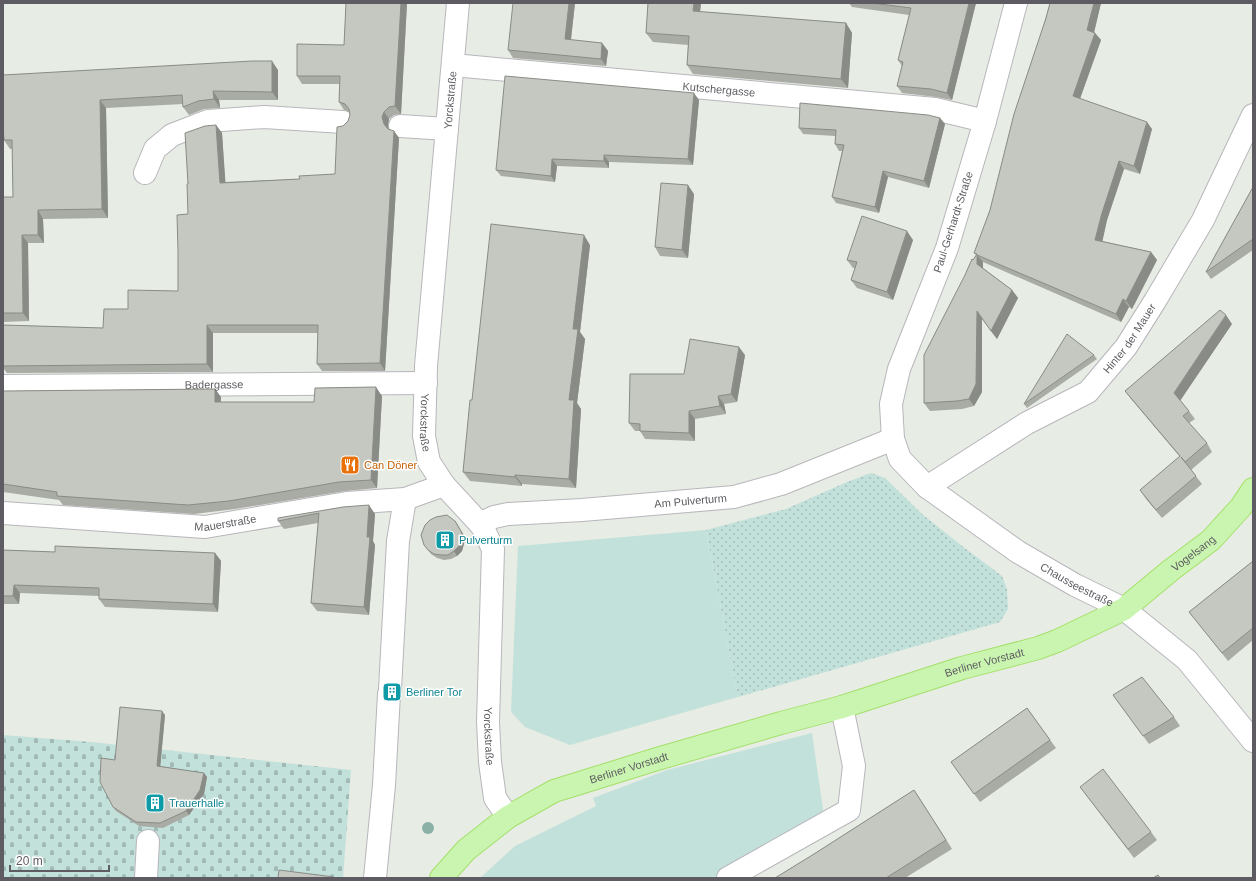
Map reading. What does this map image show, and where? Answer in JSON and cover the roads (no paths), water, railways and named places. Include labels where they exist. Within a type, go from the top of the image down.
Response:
[{"type":"main road","name":"Vogelsang","points":[[1124,609],[1171,570],[1211,540],[1247,506],[1253,489]]},
{"type":"main road","name":"Berliner Vorstadt","points":[[441,878],[466,850],[508,818],[554,791],[678,752],[781,723],[842,708],[962,668],[1038,648],[1124,609]]},
{"type":"street","name":"Yorckstraße","points":[[458,3],[426,366],[424,436],[429,462],[444,485],[482,526],[493,549],[488,722],[490,762],[496,798],[508,818]]},
{"type":"street","name":"Paul-Gerhardt-Straße","points":[[893,439],[891,404],[899,369],[947,248],[985,121],[1016,3]]},
{"type":"street","name":"Kutschergasse","points":[[453,65],[935,109],[985,121]]},
{"type":"street","name":"Hinter der Mauer","points":[[927,487],[1027,423],[1088,392],[1126,347],[1155,301],[1203,220],[1253,115]]},
{"type":"street","points":[[145,173],[155,149],[172,135],[208,121],[264,116],[343,122]]},
{"type":"street","points":[[400,126],[447,129]]},
{"type":"street","name":"Badergasse","points":[[3,386],[426,383]]},
{"type":"street","name":"Chausseestraße","points":[[893,439],[900,459],[927,487],[1018,552],[1074,585],[1124,609],[1187,660],[1253,741]]},
{"type":"street","name":"Am Pulverturm","points":[[480,524],[494,517],[508,514],[582,510],[734,497],[781,484],[893,439]]},
{"type":"street","name":"Mauerstraße","points":[[3,513],[205,527],[347,503],[405,499],[444,485]]},
{"type":"street","points":[[375,878],[384,785],[398,540],[405,499]]},
{"type":"street","points":[[728,878],[849,810],[854,766],[842,708]]},
{"type":"street","points":[[146,878],[148,841]]},
{"type":"place","name":"Can Döner","points":[[350,465]]},
{"type":"place","name":"Pulverturm","points":[[445,540]]},
{"type":"place","name":"Berliner Tor","points":[[392,692]]},
{"type":"place","name":"Trauerhalle","points":[[155,803]]}]
